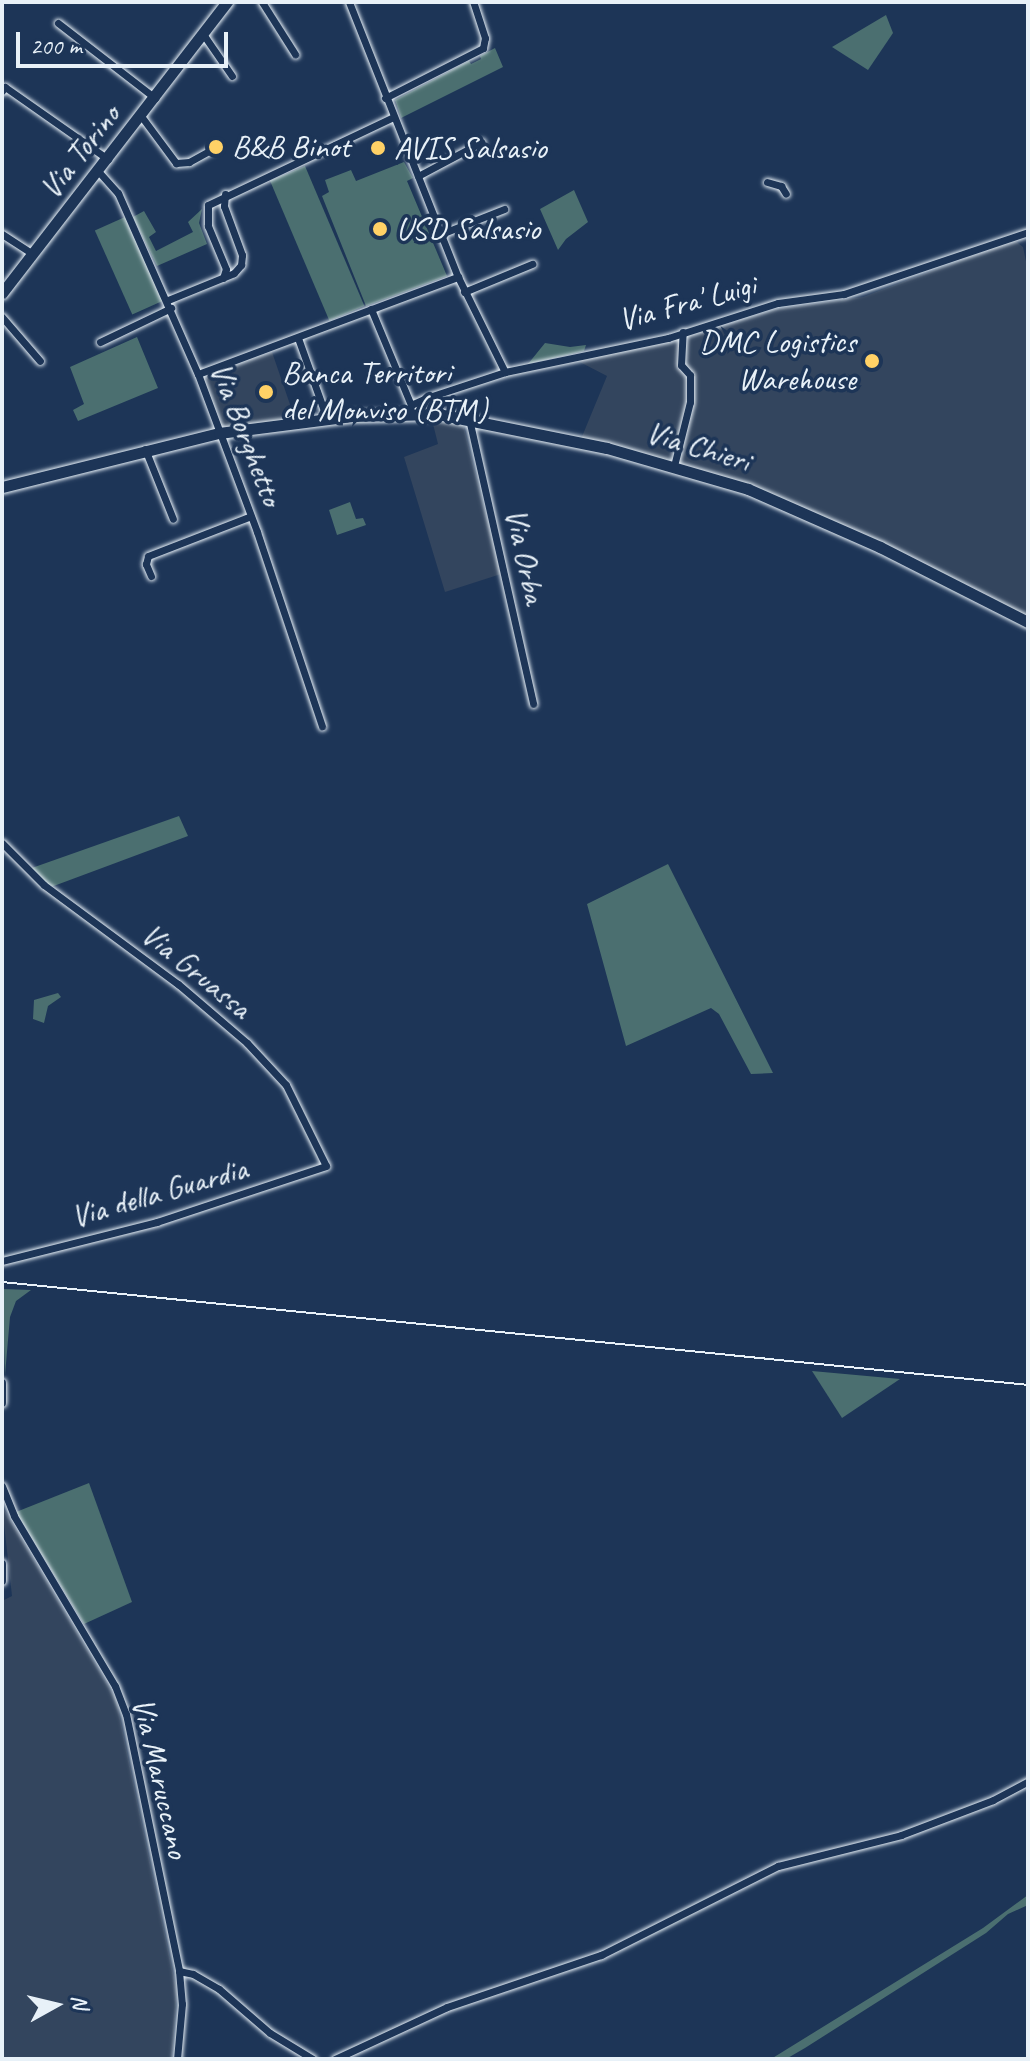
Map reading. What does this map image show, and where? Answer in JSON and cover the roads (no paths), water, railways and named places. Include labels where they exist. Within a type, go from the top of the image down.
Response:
[{"type":"main road","name":"Via Torino","points":[[2,293],[227,2]]},
{"type":"main road","name":"Via Chieri","points":[[2,487],[219,433],[411,408],[607,448],[674,466],[794,508],[1028,622]]},
{"type":"street","points":[[262,2],[295,54]]},
{"type":"street","points":[[385,98],[483,48],[485,38],[473,2]]},
{"type":"street","points":[[352,3],[385,98],[464,292],[505,372]]},
{"type":"street","points":[[58,23],[155,98]]},
{"type":"street","points":[[203,34],[232,76]]},
{"type":"street","points":[[4,89],[108,159]]},
{"type":"street","points":[[141,116],[176,163],[189,162],[214,148]]},
{"type":"street","points":[[223,278],[226,269],[206,213],[208,205],[225,194],[393,117]]},
{"type":"street","points":[[418,176],[482,142]]},
{"type":"street","name":"Via Borghetto","points":[[98,171],[118,193],[198,374],[251,516],[322,726]]},
{"type":"street","points":[[767,182],[781,186],[786,194]]},
{"type":"street","points":[[100,342],[238,268],[242,255],[224,209],[225,194]]},
{"type":"street","points":[[206,213],[224,209]]},
{"type":"street","points":[[441,234],[504,209]]},
{"type":"street","name":"Via Fra' Luigi","points":[[411,408],[505,372],[683,332],[778,303],[844,294],[1028,232]]},
{"type":"street","points":[[2,234],[33,254]]},
{"type":"street","points":[[464,292],[532,264]]},
{"type":"street","points":[[226,269],[238,268]]},
{"type":"street","points":[[198,374],[458,277]]},
{"type":"street","points":[[371,309],[411,408]]},
{"type":"street","points":[[2,317],[40,361]]},
{"type":"street","points":[[674,466],[690,402],[690,375],[681,365],[683,332]]},
{"type":"street","points":[[298,338],[327,419]]},
{"type":"street","name":"Via Orba","points":[[469,419],[533,704]]},
{"type":"street","points":[[145,449],[173,519]]},
{"type":"street","points":[[151,576],[146,564],[148,556],[251,516]]},
{"type":"street","name":"Via Gruassa","points":[[2,843],[44,885],[178,984],[247,1043],[286,1085],[326,1166]]},
{"type":"street","name":"Via della Guardia","points":[[2,1261],[157,1222],[326,1166]]},
{"type":"street","points":[[2,1383],[2,1403]]},
{"type":"street","name":"Via Maruccano","points":[[2,1486],[14,1516],[115,1686],[126,1714],[179,1971],[182,2004],[177,2059]]},
{"type":"street","points":[[2,1564],[2,1581]]},
{"type":"street","points":[[335,2059],[447,2007],[601,1955],[778,1866],[901,1835],[993,1800],[1028,1781]]},
{"type":"street","points":[[179,1971],[193,1974],[219,1989],[270,2033],[313,2059]]},
{"type":"railway","points":[[2,1282],[1028,1385]]},
{"type":"place","name":"B&B Binot","points":[[216,147]]},
{"type":"place","name":"AVIS Salsasio","points":[[378,148]]},
{"type":"place","name":"USD Salsasio","points":[[380,229]]},
{"type":"place","name":"DMC Logistics Warehouse","points":[[872,361]]},
{"type":"place","name":"Banca Territori del Monviso (BTM)","points":[[266,392]]}]
